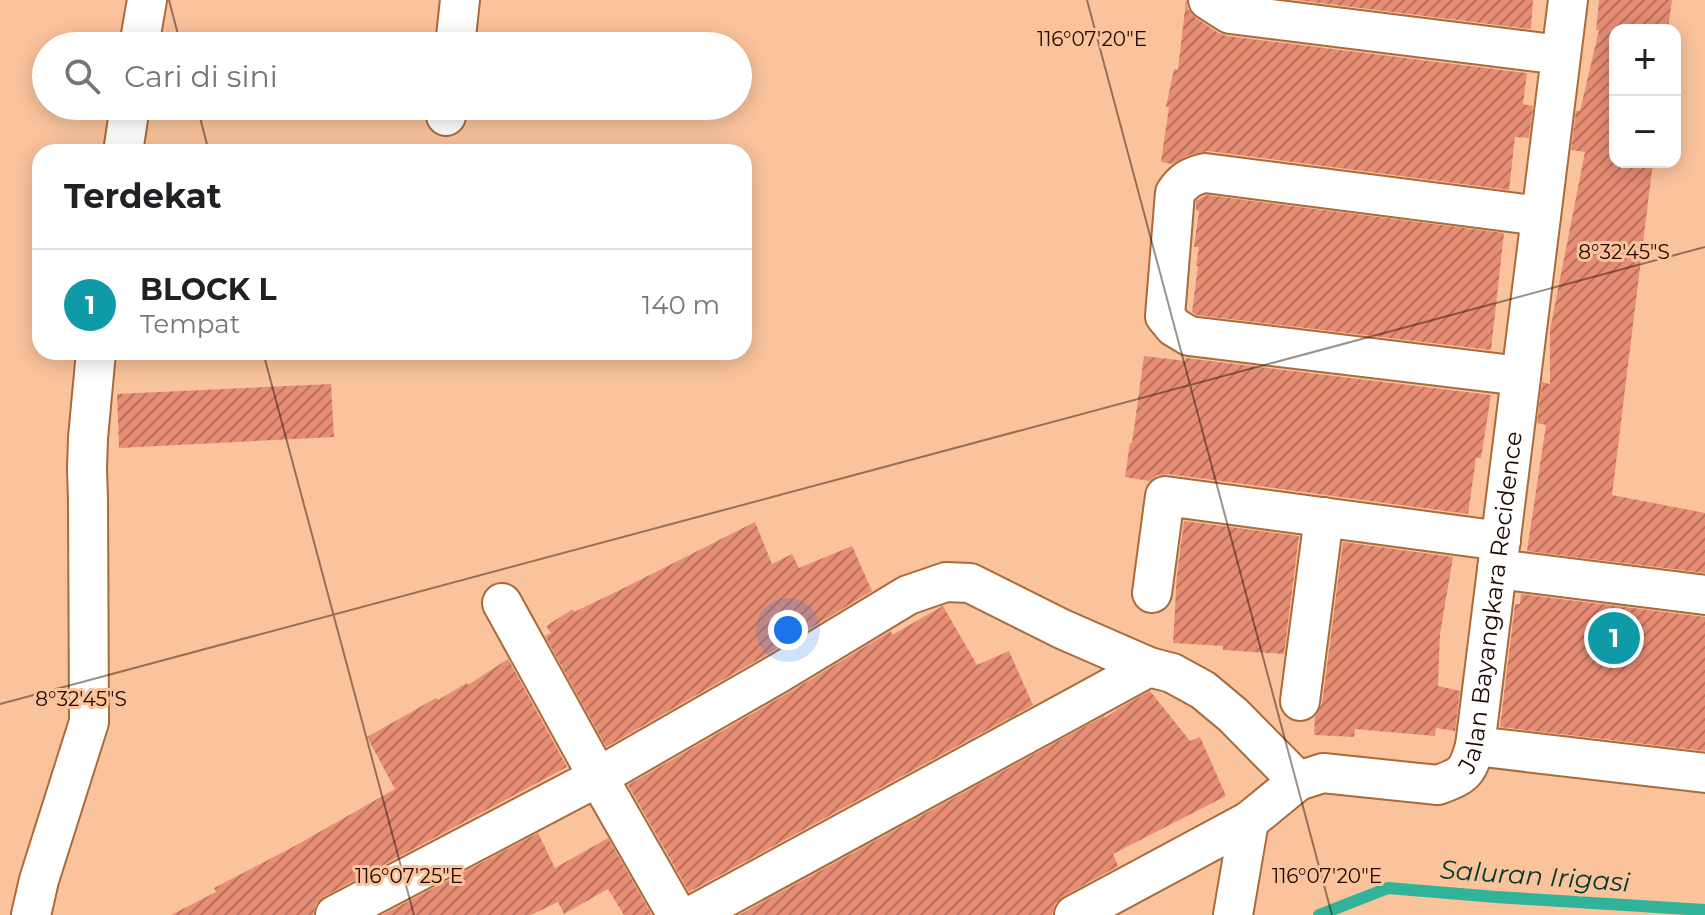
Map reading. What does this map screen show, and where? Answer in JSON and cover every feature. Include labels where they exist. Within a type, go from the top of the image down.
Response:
[{"type":"street","points":[[141,32],[147,0]]},
{"type":"street","points":[[457,32],[460,0]]},
{"type":"street","points":[[1208,0],[1230,14],[1561,55]]},
{"type":"street","name":"Jalan Bayangkara Recidence","points":[[1074,915],[1249,821],[1298,781],[1323,773],[1438,785],[1455,779],[1468,769],[1475,746],[1568,0]]},
{"type":"street","points":[[124,144],[128,120]]},
{"type":"street","points":[[1521,376],[1189,336],[1174,327],[1165,316],[1175,193],[1182,182],[1205,173],[1541,216]]},
{"type":"street","points":[[31,915],[39,880],[89,722],[87,469],[95,360]]},
{"type":"street","points":[[1152,593],[1153,495],[1324,517],[1705,595]]},
{"type":"street","points":[[1300,701],[1324,517]]},
{"type":"street","points":[[335,915],[598,777],[908,595],[946,582],[970,583],[1062,629],[1149,667],[1172,673],[1203,690],[1233,715],[1298,781]]},
{"type":"street","points":[[502,603],[677,915]]},
{"type":"street","points":[[693,915],[1149,667]]},
{"type":"street","points":[[1475,746],[1705,773]]},
{"type":"street","points":[[1233,915],[1249,821]]},
{"type":"building","points":[[1186,0],[1188,9],[1196,18],[1227,36],[1527,73],[1523,104],[1533,106],[1529,138],[1515,137],[1509,190],[1208,151],[1189,155],[1172,164],[1161,162],[1169,107],[1166,107],[1174,69],[1178,70]]},
{"type":"building","points":[[1296,0],[1533,0],[1531,29]]},
{"type":"building","points":[[1599,0],[1672,0],[1669,24],[1609,24],[1609,168],[1652,168],[1612,495],[1705,513],[1705,573],[1527,551],[1546,425],[1537,423],[1542,382],[1550,384],[1550,330],[1585,152],[1571,150],[1576,111],[1580,111],[1599,30],[1596,30]]},
{"type":"building","points":[[1206,195],[1504,233],[1491,350],[1196,315],[1192,312],[1199,247],[1194,247],[1199,211],[1196,210],[1196,201]]},
{"type":"building","points":[[1144,356],[1185,361],[1186,358],[1491,395],[1481,458],[1476,458],[1468,514],[1168,474],[1157,475],[1149,481],[1125,477]]},
{"type":"building","points":[[331,384],[334,437],[119,448],[117,394]]},
{"type":"building","points":[[1184,521],[1299,536],[1284,654],[1173,643]]},
{"type":"building","points":[[755,522],[772,564],[792,554],[799,568],[852,546],[872,591],[606,747],[545,636],[551,633],[546,626],[573,609],[574,612],[618,591]]},
{"type":"building","points":[[1343,542],[1453,557],[1440,634],[1438,686],[1460,691],[1455,731],[1436,728],[1435,736],[1355,729],[1354,737],[1314,735],[1315,716],[1322,704]]},
{"type":"building","points":[[1521,594],[1705,617],[1705,751],[1500,727],[1515,604],[1520,604]]},
{"type":"building","points":[[943,606],[977,665],[1009,651],[1033,705],[689,892],[628,785],[891,631],[892,635]]},
{"type":"building","points":[[508,659],[567,767],[325,896],[316,904],[313,915],[171,915],[216,892],[214,888],[395,789],[367,737],[436,698],[438,700],[468,685]]},
{"type":"building","points":[[1150,691],[1190,741],[1200,737],[1226,796],[1113,854],[1118,866],[1064,896],[1055,904],[1052,915],[739,915],[1105,718]]},
{"type":"building","points":[[538,833],[555,868],[608,838],[652,915],[624,915],[608,889],[564,914],[558,902],[531,915],[382,915]]},
{"type":"waterway","name":"Saluran Irigasi","points":[[1319,915],[1388,888],[1705,910]]},
{"type":"place","name":"BLOCK L","points":[[1614,638]]}]
